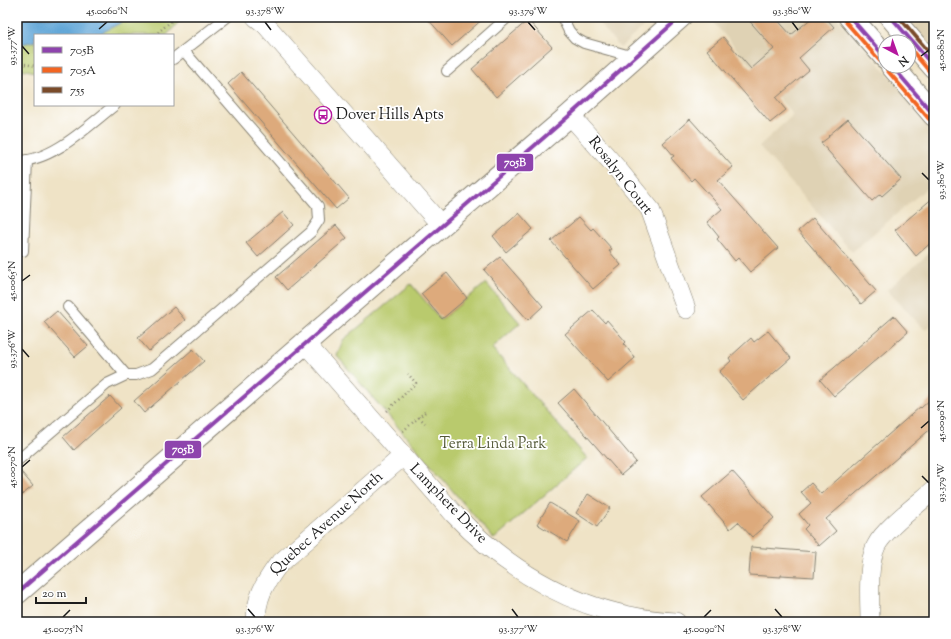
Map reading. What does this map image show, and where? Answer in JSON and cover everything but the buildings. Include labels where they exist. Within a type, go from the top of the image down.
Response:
[{"type":"street","points":[[256,17],[265,24],[441,225]]},
{"type":"street","points":[[17,593],[570,115],[680,17]]},
{"type":"street","points":[[850,17],[877,48]]},
{"type":"street","points":[[891,17],[934,67]]},
{"type":"street","points":[[899,74],[934,115]]},
{"type":"street","name":"Rosalyn Court","points":[[570,115],[615,166],[650,210],[686,309]]},
{"type":"street","name":"Lamphere Drive","points":[[305,343],[403,456],[473,533],[519,570],[556,591],[596,608],[638,619],[676,622]]},
{"type":"street","name":"Quebec Avenue North","points":[[256,622],[258,602],[265,582],[278,565],[403,456]]},
{"type":"street","points":[[870,622],[872,558],[877,545],[886,533],[934,490]]},
{"type":"lane","points":[[174,58],[227,17]]},
{"type":"lane","points":[[447,71],[508,17]]},
{"type":"lane","points":[[562,17],[572,34],[584,43],[634,57]]},
{"type":"lane","points":[[17,461],[107,384],[126,375],[136,374],[152,369],[311,232],[320,220],[318,206],[184,51]]},
{"type":"lane","points":[[23,251],[22,161],[42,157],[58,148],[114,106]]},
{"type":"lane","points":[[68,307],[126,375]]},
{"type":"path","points":[[156,34],[176,17]]},
{"type":"path","points":[[17,65],[25,64],[34,66]]},
{"type":"path","points":[[385,413],[416,383],[408,374]]},
{"type":"path","points":[[397,427],[402,432],[424,412]]},
{"type":"path","points":[[419,417],[424,423]]},
{"type":"shaded area","points":[[594,17],[654,17],[620,48]]},
{"type":"shaded area","points":[[721,17],[836,17],[877,62],[877,74],[888,74],[934,128],[934,182],[852,252],[759,146],[793,115],[714,23]]},
{"type":"shaded area","points":[[905,17],[934,17],[934,51]]},
{"type":"shaded area","points":[[934,249],[934,322],[925,330],[887,290]]},
{"type":"green space","points":[[17,17],[183,17],[168,34],[34,34],[34,72],[17,68]]},
{"type":"green space","name":"Terra Linda Park","points":[[486,283],[520,323],[492,348],[587,458],[494,539],[337,356],[343,340],[411,284],[441,320]]},
{"type":"water","points":[[17,17],[131,17],[100,34],[34,34],[34,41],[17,45]]},
{"type":"transit line","name":"705B","points":[[17,593],[570,115],[680,17]]},
{"type":"transit line","name":"705B","points":[[850,17],[877,48]]},
{"type":"transit line","name":"705B","points":[[891,17],[934,67]]},
{"type":"transit line","name":"755","points":[[899,17],[934,58]]},
{"type":"transit line","name":"705A","points":[[845,21],[877,58]]},
{"type":"transit line","name":"705A","points":[[917,57],[929,71]]},
{"type":"transit line","name":"705A","points":[[890,74],[929,119]]},
{"type":"transit line","name":"705B","points":[[899,74],[934,115]]},
{"type":"place","name":"Dover Hills Apts","points":[[323,115]]}]
